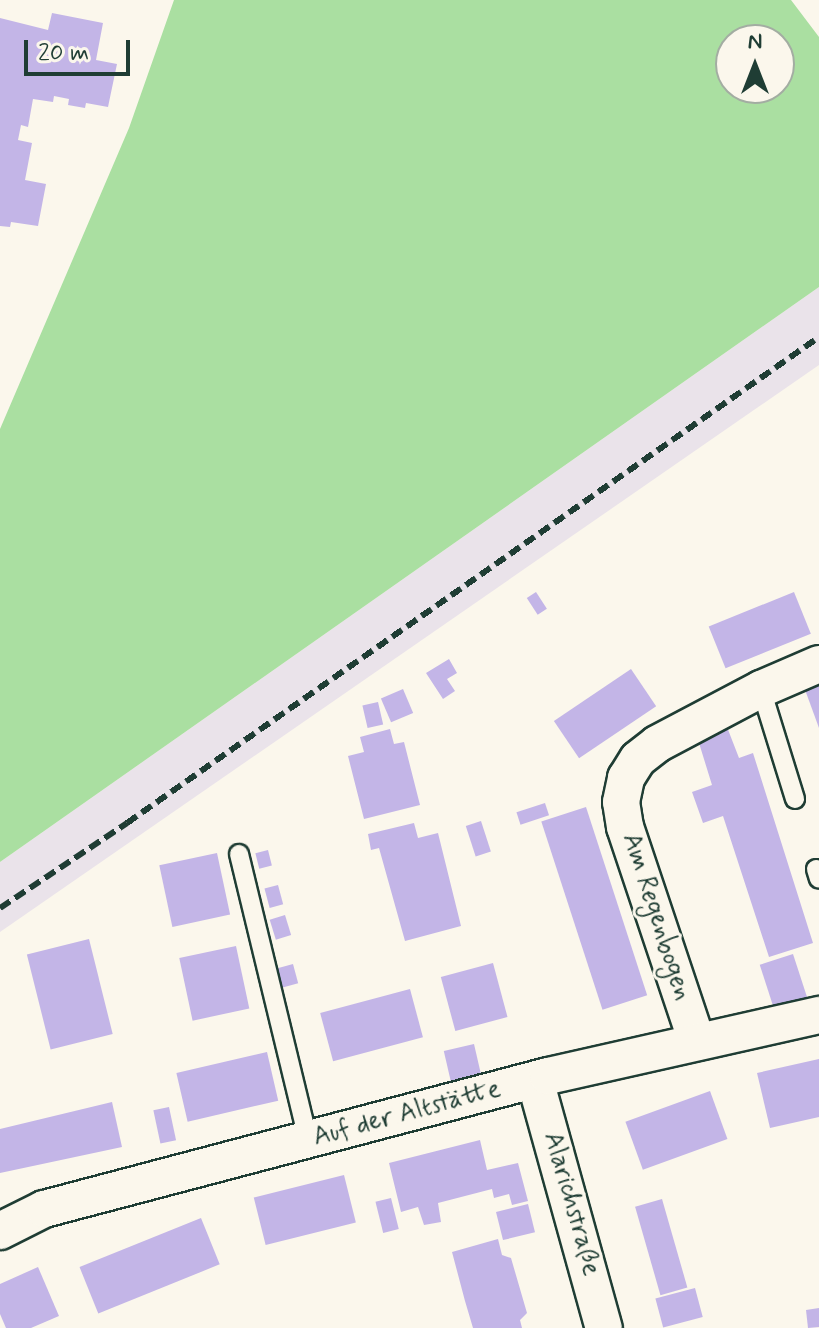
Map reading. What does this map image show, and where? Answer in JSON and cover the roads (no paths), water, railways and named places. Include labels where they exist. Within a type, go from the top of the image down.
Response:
[{"type":"street","name":"Am Regenbogen","points":[[697,1042],[625,827],[621,802],[626,778],[638,759],[657,744],[761,689],[819,664]]},
{"type":"street","name":"Auf der Altstätte","points":[[0,1231],[44,1209],[535,1080],[819,1015]]},
{"type":"street","name":"Alarichstraße","points":[[535,1080],[604,1328]]},
{"type":"lane","points":[[761,689],[795,799]]},
{"type":"lane","points":[[239,854],[308,1140]]},
{"type":"railway","points":[[0,908],[127,823],[819,337]]}]
